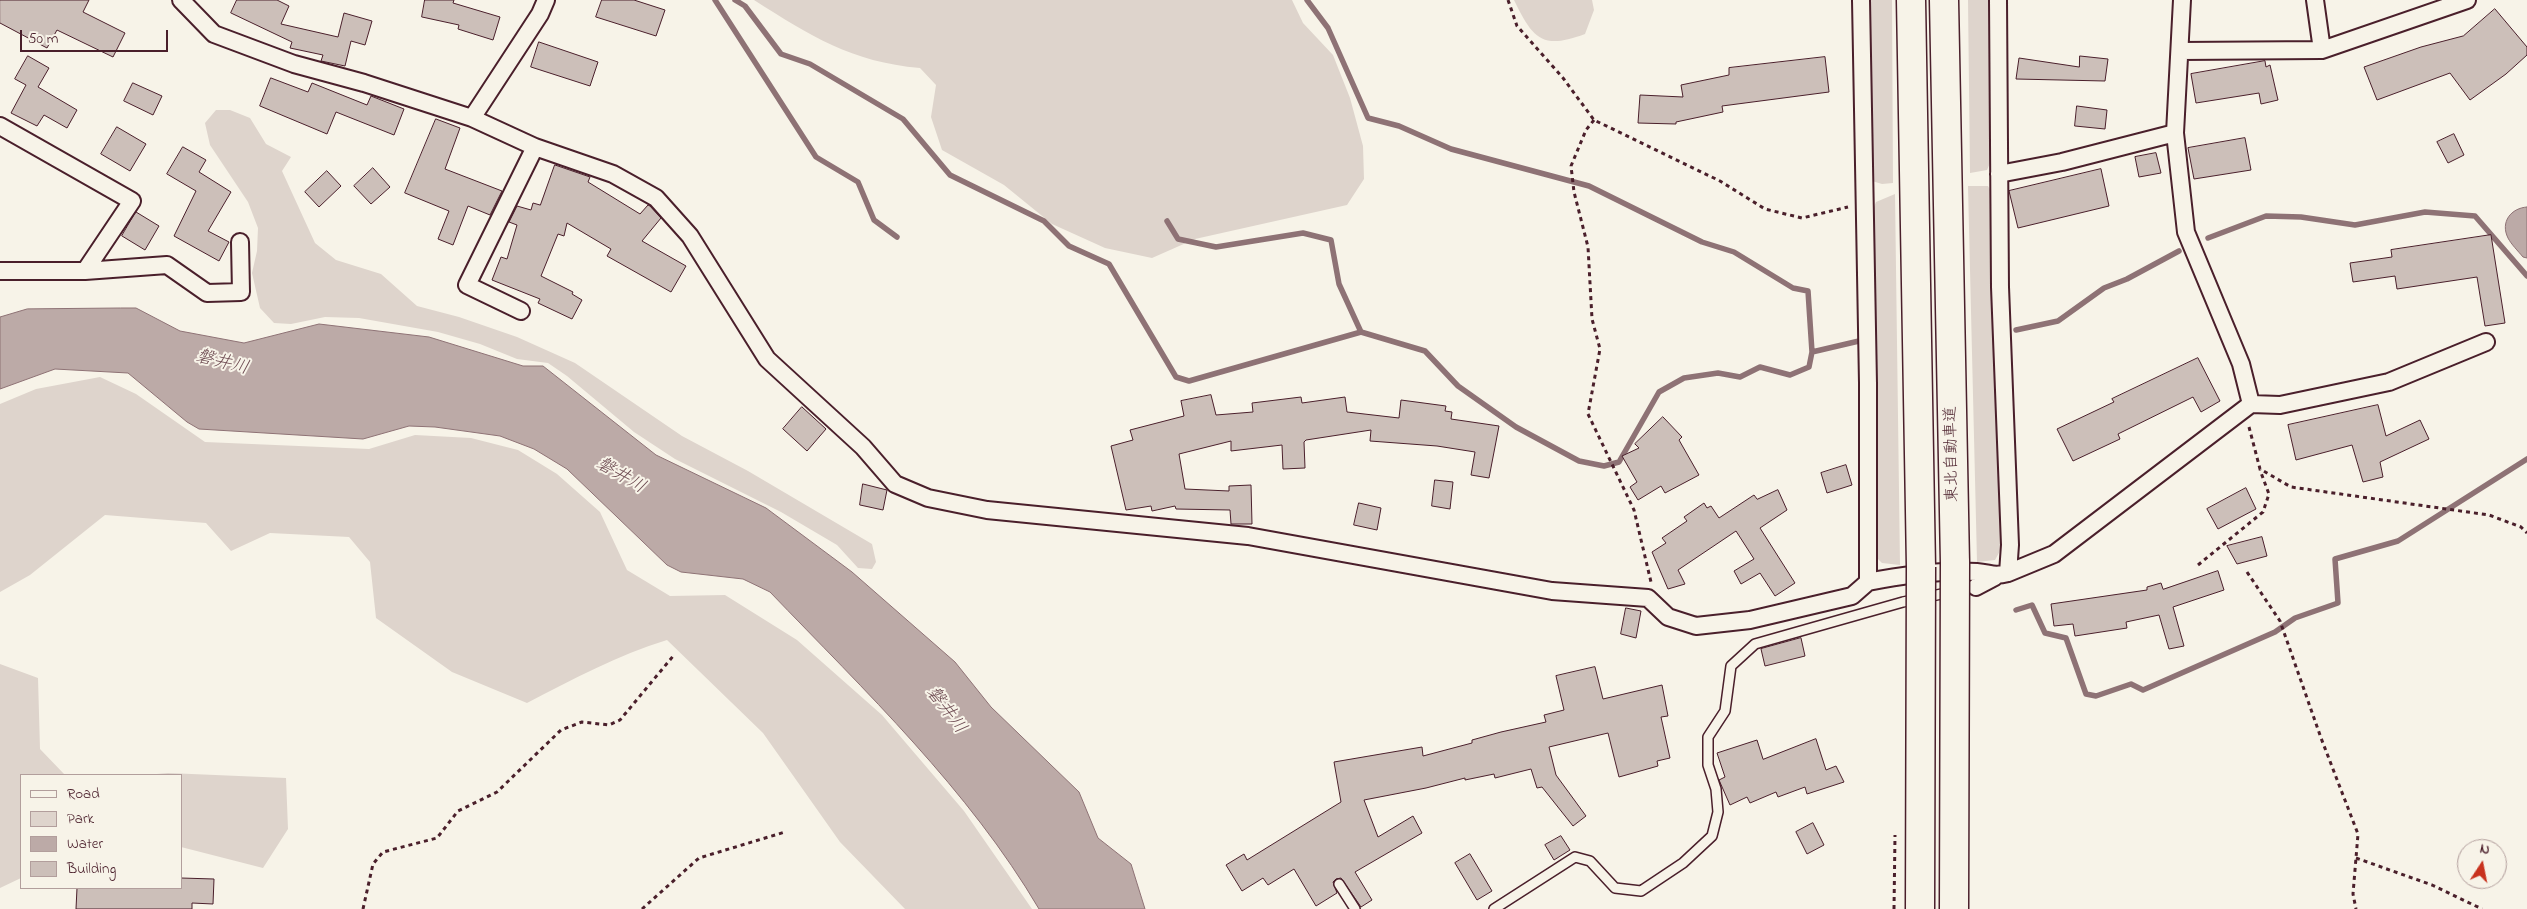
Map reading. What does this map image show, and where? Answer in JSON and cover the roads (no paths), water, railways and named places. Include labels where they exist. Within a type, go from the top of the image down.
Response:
[{"type":"highway","name":"東北自動車道","points":[[1911,0],[1921,567],[1920,909]]},
{"type":"highway","name":"東北自動車道","points":[[1944,0],[1955,562],[1954,909]]},
{"type":"street","points":[[181,0],[214,34],[294,64],[364,82],[472,118],[535,147],[613,174],[656,198],[690,236],[767,359],[863,447],[894,484],[928,498],[986,510],[1248,536],[1552,591],[1648,598],[1668,617],[1696,626],[1750,620],[1852,596],[1868,582],[1911,575],[1978,572],[2001,575]]},
{"type":"street","points":[[472,118],[540,14],[546,0]]},
{"type":"street","points":[[1861,0],[1868,383],[1868,582]]},
{"type":"street","points":[[1998,0],[2000,287],[2010,545],[2001,575]]},
{"type":"street","points":[[2182,0],[2176,133],[2186,232],[2242,364],[2248,407]]},
{"type":"street","points":[[2315,0],[2322,50]]},
{"type":"street","points":[[2180,51],[2322,50],[2467,0]]},
{"type":"street","points":[[0,126],[132,201],[85,271]]},
{"type":"street","points":[[1999,174],[2062,162],[2176,133]]},
{"type":"street","points":[[521,311],[467,285],[535,147]]},
{"type":"street","points":[[0,271],[85,271],[167,265],[207,294],[241,292],[240,242]]},
{"type":"street","points":[[1976,587],[2054,554],[2248,407],[2280,405],[2389,382],[2486,342]]},
{"type":"lane","points":[[1494,909],[1575,857],[1590,861],[1615,888],[1641,891],[1683,863],[1712,836],[1718,812],[1716,789],[1708,765],[1708,737],[1725,711],[1731,666],[1755,644],[1903,602],[1976,587]]},
{"type":"lane","points":[[1339,884],[1355,909]]},
{"type":"water","points":[[2527,207],[2527,258],[2523,257],[2511,243],[2505,227],[2508,217],[2512,213]]},
{"type":"water","name":"磐井川","points":[[136,308],[180,331],[244,343],[319,324],[429,337],[523,366],[543,366],[656,455],[766,508],[852,572],[955,662],[991,707],[1079,792],[1098,838],[1131,864],[1145,909],[1039,909],[981,823],[948,783],[878,704],[770,592],[743,579],[681,572],[667,565],[567,469],[534,449],[500,436],[435,427],[409,426],[363,439],[199,429],[187,422],[128,373],[55,369],[0,389],[0,317],[27,309]]},
{"type":"waterway","points":[[715,0],[816,157],[858,182],[874,220],[897,237]]},
{"type":"waterway","points":[[735,0],[745,6],[781,54],[810,64],[903,119],[950,175],[1044,221],[1069,246],[1109,264],[1176,377],[1189,381],[1361,332]]},
{"type":"waterway","points":[[1307,0],[1328,28],[1368,118],[1399,126],[1451,149],[1589,186],[1702,242],[1734,252],[1793,288],[1808,291],[1812,352]]},
{"type":"waterway","points":[[2208,238],[2266,216],[2301,217],[2355,225],[2425,212],[2475,216],[2527,276]]},
{"type":"waterway","points":[[1167,221],[1178,239],[1216,247],[1303,233],[1331,240],[1339,284],[1361,332],[1425,351],[1458,386],[1516,427],[1579,461],[1604,466],[1619,462],[1659,392],[1684,378],[1718,373],[1740,377],[1760,367],[1790,375],[1809,367],[1812,352],[1859,341]]},
{"type":"waterway","points":[[2016,330],[2058,321],[2104,288],[2127,279],[2179,251]]},
{"type":"waterway","points":[[2016,610],[2032,605],[2045,633],[2066,638],[2086,694],[2096,696],[2131,684],[2143,690],[2275,632],[2295,618],[2338,603],[2335,559],[2398,541],[2527,459]]}]
